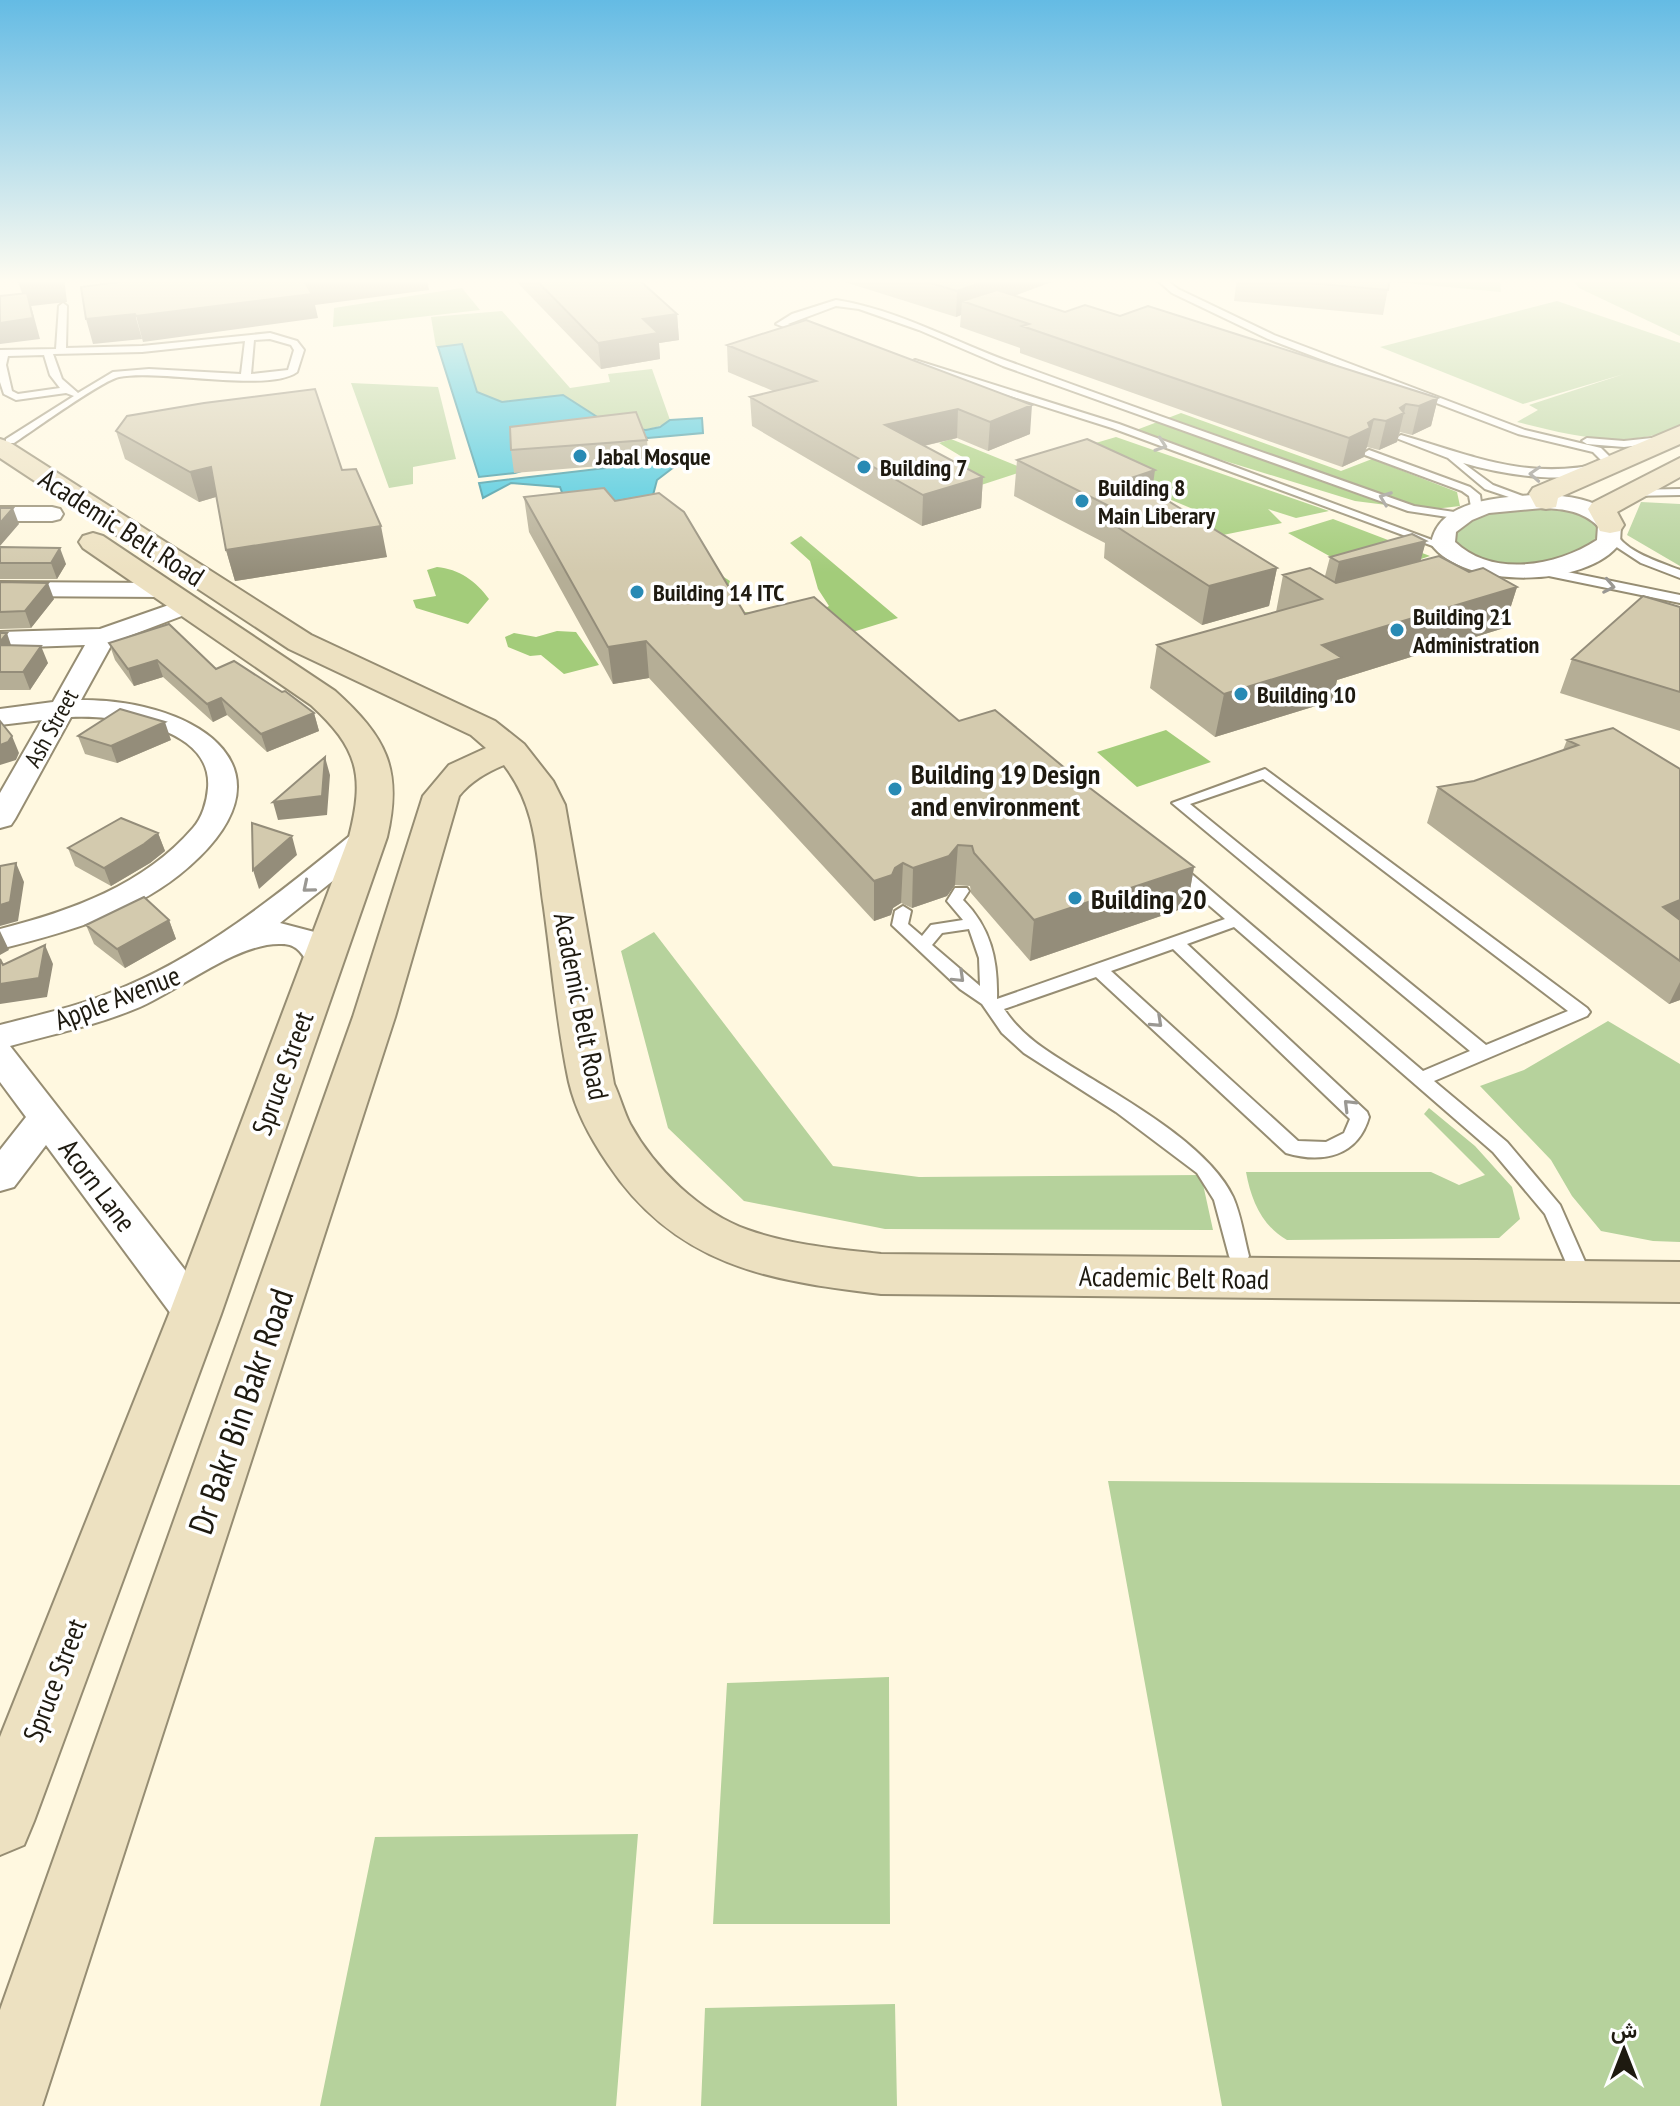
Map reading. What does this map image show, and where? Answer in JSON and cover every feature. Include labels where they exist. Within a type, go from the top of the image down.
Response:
[{"type":"street","points":[[1540,502],[1543,494],[1586,480],[1612,464],[1677,436]]},
{"type":"street","name":"Academic Belt Road","points":[[3,439],[300,642],[483,728],[512,751],[535,781],[547,805],[592,1084],[609,1129],[646,1183],[688,1220],[731,1245],[809,1266],[881,1274],[1579,1271],[1680,1262]]},
{"type":"street","name":"Academic Belt Road","points":[[3,439],[301,628],[486,716],[541,759],[567,796],[623,1083],[647,1152],[698,1206],[740,1228],[807,1248],[882,1258],[1239,1256],[1579,1271],[1680,1282]]},
{"type":"street","points":[[1610,529],[1596,513],[1578,505],[1540,502],[1468,513],[1445,530],[1442,537],[1446,554],[1478,566],[1538,570],[1586,558],[1608,543],[1610,529],[1602,509],[1680,466]]},
{"type":"street","name":"Spruce Street","points":[[0,484],[52,514],[323,698],[347,719],[374,762],[378,786],[368,837],[195,1314],[0,1821]]},
{"type":"street","points":[[0,514],[52,514]]},
{"type":"street","points":[[0,589],[174,598]]},
{"type":"street","points":[[0,640],[103,637],[174,598]]},
{"type":"street","name":"Ash Street","points":[[0,819],[103,637]]},
{"type":"street","points":[[0,717],[62,709],[117,711],[164,721],[199,738],[220,763],[224,794],[209,829],[175,864],[136,889],[59,924],[0,939]]},
{"type":"street","name":"Dr Bakr Bin Bakr Road","points":[[4,2106],[374,1017],[441,796],[454,778],[466,770],[494,755],[512,751]]},
{"type":"street","name":"Apple Avenue","points":[[0,1037],[84,1014],[138,995],[229,945],[281,909],[368,837]]},
{"type":"street","name":"Apple Avenue","points":[[229,945],[265,934],[295,935],[309,938],[319,946],[323,960]]},
{"type":"street","name":"Acorn Lane","points":[[0,1056],[195,1314]]},
{"type":"street","points":[[0,1177],[47,1117]]},
{"type":"lane","points":[[4,376],[7,392],[16,397],[67,390]]},
{"type":"lane","points":[[55,376],[61,386],[80,396]]},
{"type":"lane","points":[[3,439],[110,376]]},
{"type":"lane","points":[[233,376],[273,376]]},
{"type":"lane","points":[[960,376],[1194,456],[1446,554]]},
{"type":"lane","points":[[1040,376],[1412,509],[1468,513],[1474,495],[1466,489],[1369,453]]},
{"type":"lane","points":[[1375,376],[1522,432],[1586,445],[1603,454],[1612,464],[1577,473],[1539,474],[1487,467],[1401,438]]},
{"type":"lane","points":[[1494,421],[1541,433],[1609,443],[1649,443],[1677,436]]},
{"type":"lane","points":[[1447,455],[1478,482],[1494,491],[1540,502]]},
{"type":"lane","points":[[1627,493],[1680,492]]},
{"type":"lane","points":[[1610,529],[1613,540],[1645,560],[1680,574]]},
{"type":"lane","points":[[1468,580],[1511,570]]},
{"type":"lane","points":[[1538,570],[1680,599]]},
{"type":"lane","points":[[1421,1079],[1484,1053],[1581,1012],[1265,773],[1179,803],[1484,1053]]},
{"type":"lane","points":[[1165,859],[1500,1147],[1553,1210],[1579,1271]]},
{"type":"lane","points":[[961,891],[955,901],[975,923],[987,952],[991,1004]]},
{"type":"lane","points":[[903,911],[900,925],[991,1004],[1008,1029],[1030,1049],[1123,1107],[1204,1168],[1224,1199],[1239,1256]]},
{"type":"lane","points":[[991,1004],[1099,970],[1236,921]]},
{"type":"lane","points":[[923,945],[937,929],[975,923]]},
{"type":"lane","points":[[1099,970],[1293,1148],[1326,1151],[1347,1143],[1358,1131],[1360,1117],[1176,943]]},
{"type":"green space","points":[[472,376],[560,376],[570,388],[610,382],[609,376],[655,376],[670,420],[638,430],[619,429],[525,402],[497,400],[477,392]]},
{"type":"green space","points":[[1453,376],[1616,376],[1523,404]]},
{"type":"green space","points":[[1617,376],[1680,376],[1680,426],[1640,438],[1578,436],[1517,422],[1538,410],[1529,405]]},
{"type":"green space","points":[[351,383],[438,387],[456,459],[413,467],[413,484],[389,488]]},
{"type":"green space","points":[[1181,413],[1341,471],[1372,459],[1457,492],[1460,506],[1426,510],[1355,501],[1131,432]]},
{"type":"green space","points":[[1116,437],[1329,511],[1296,518],[1268,509],[1282,523],[1223,535],[1195,526],[1212,517],[1088,465],[1065,452]]},
{"type":"green space","points":[[951,439],[1027,470],[975,487],[928,468],[964,458],[939,443]]},
{"type":"green space","points":[[1641,502],[1680,504],[1680,566],[1627,535]]},
{"type":"green space","points":[[1530,505],[1582,512],[1598,525],[1599,534],[1575,552],[1519,564],[1483,562],[1470,557],[1452,540],[1458,530],[1475,518]]},
{"type":"green space","points":[[1333,519],[1430,556],[1367,577],[1288,533]]},
{"type":"green space","points":[[801,536],[898,618],[830,639],[749,648],[727,594],[738,612],[815,614],[829,606],[818,589],[810,561],[790,543]]},
{"type":"green space","points":[[437,567],[466,577],[489,599],[468,624],[416,608],[413,600],[436,596],[427,570]]},
{"type":"green space","points":[[719,574],[730,581],[726,592]]},
{"type":"green space","points":[[557,631],[576,632],[599,665],[564,674],[541,655],[530,656],[508,647],[505,637],[514,633],[536,637]]},
{"type":"green space","points":[[1166,730],[1211,762],[1137,787],[1097,752]]},
{"type":"green space","points":[[654,932],[833,1166],[919,1177],[1201,1175],[1213,1230],[885,1229],[744,1201],[668,1128],[621,951]]},
{"type":"green space","points":[[1608,1021],[1680,1064],[1680,1242],[1653,1241],[1601,1231],[1572,1196],[1551,1160],[1480,1086],[1524,1070]]},
{"type":"green space","points":[[1429,1108],[1475,1146],[1512,1187],[1520,1219],[1499,1238],[1287,1240],[1264,1220],[1246,1172],[1431,1172],[1459,1185],[1485,1175],[1424,1114]]},
{"type":"green space","points":[[1108,1481],[1680,1485],[1680,2106],[1222,2106]]},
{"type":"green space","points":[[889,1677],[890,1924],[713,1924],[727,1683]]},
{"type":"green space","points":[[638,1834],[616,2106],[320,2106],[375,1837]]},
{"type":"green space","points":[[895,2004],[897,2106],[701,2106],[705,2008]]},
{"type":"water","points":[[447,376],[472,376],[477,392],[502,402],[563,395],[613,427],[646,430],[660,427],[670,420],[702,418],[703,433],[648,438],[638,435],[515,473],[479,477]]},
{"type":"water","points":[[699,457],[702,462],[674,467],[657,480],[653,495],[568,509],[560,487],[511,483],[483,498],[479,483]]},
{"type":"building","points":[[804,376],[956,376],[1032,405],[990,422],[958,409],[885,425],[983,477],[923,495],[750,397],[816,381]]},
{"type":"building","points":[[1169,376],[1370,376],[1438,398],[1419,406],[1406,404],[1400,408],[1404,413],[1386,421],[1374,419],[1368,423],[1370,428],[1349,438]]},
{"type":"building","points":[[315,389],[342,470],[356,469],[381,526],[226,550],[211,467],[190,472],[116,431],[127,416]]},
{"type":"building","points":[[636,412],[647,440],[511,450],[510,427]]},
{"type":"building","points":[[1087,439],[1155,470],[1131,478],[1277,568],[1209,586],[1108,521],[1129,516],[1017,460]]},
{"type":"building","points":[[604,488],[615,501],[659,493],[684,512],[745,614],[814,597],[959,721],[995,710],[1078,779],[1194,867],[1034,920],[974,853],[972,846],[958,845],[949,856],[913,868],[903,863],[895,868],[892,875],[874,881],[646,641],[608,647],[524,497]]},
{"type":"building","points":[[0,508],[13,508],[0,523]]},
{"type":"building","points":[[1412,534],[1426,541],[1339,562],[1330,557]]},
{"type":"building","points":[[0,547],[60,548],[51,563],[0,563]]},
{"type":"building","points":[[1439,556],[1469,572],[1483,568],[1517,587],[1322,645],[1342,658],[1224,694],[1157,645],[1322,599],[1283,575],[1310,568],[1336,583]]},
{"type":"building","points":[[0,582],[48,583],[25,611],[0,612]]},
{"type":"building","points":[[1643,596],[1680,607],[1680,692],[1572,659]]},
{"type":"building","points":[[169,624],[216,669],[234,661],[285,691],[314,713],[261,734],[221,698],[207,704],[157,660],[128,669],[109,643]]},
{"type":"building","points":[[0,645],[41,646],[23,672],[0,672]]},
{"type":"building","points":[[120,709],[165,722],[111,746],[78,736]]},
{"type":"building","points":[[0,721],[12,736],[0,745]]},
{"type":"building","points":[[1613,728],[1680,769],[1680,900],[1663,907],[1680,920],[1680,961],[1438,787],[1474,781],[1578,745],[1567,740]]},
{"type":"building","points":[[325,757],[322,796],[273,802]]},
{"type":"building","points":[[121,818],[158,833],[104,868],[68,848]]},
{"type":"building","points":[[252,823],[292,836],[253,870]]},
{"type":"building","points":[[16,863],[10,902],[0,905],[0,866]]},
{"type":"building","points":[[144,897],[169,920],[117,949],[86,925]]},
{"type":"building","points":[[45,945],[39,978],[0,984],[0,959],[3,965]]},
{"type":"place","name":"Jabal Mosque","points":[[580,456]]},
{"type":"place","name":"Building 7","points":[[864,467]]},
{"type":"place","name":"Building 8 Main Liberary","points":[[1082,501]]},
{"type":"place","name":"Building 14 ITC","points":[[637,592]]},
{"type":"place","name":"Building 21 Administration","points":[[1397,630]]},
{"type":"place","name":"Building 10","points":[[1241,694]]},
{"type":"place","name":"Building 19 Design and environment","points":[[895,789]]},
{"type":"place","name":"Building 20","points":[[1075,898]]}]
